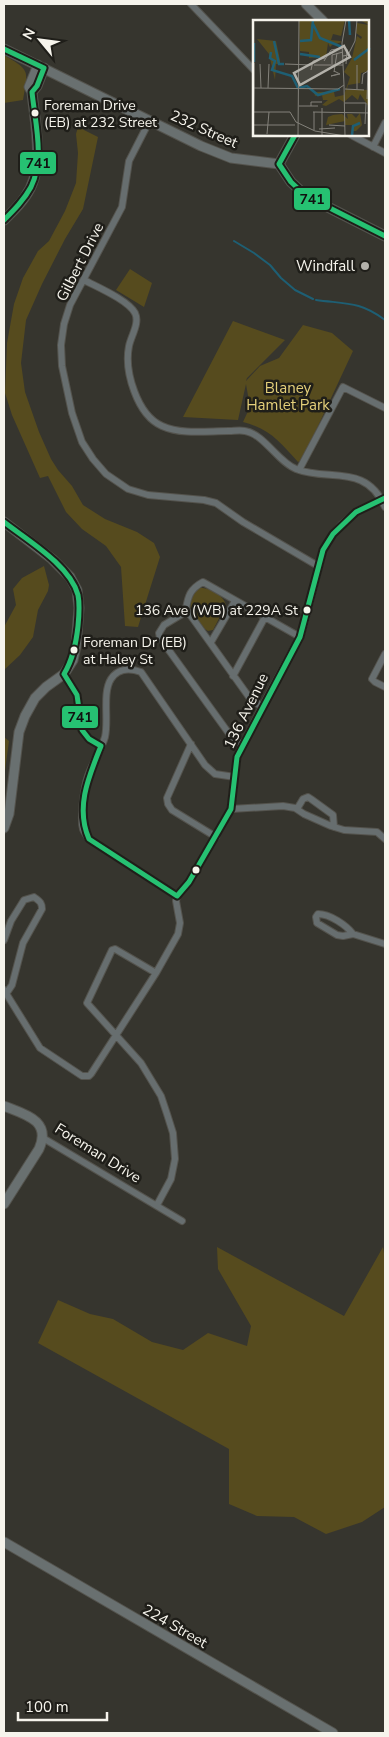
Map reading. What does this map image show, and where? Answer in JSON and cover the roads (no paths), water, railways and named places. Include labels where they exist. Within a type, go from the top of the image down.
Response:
[{"type":"street","points":[[191,4],[253,69]]},
{"type":"street","points":[[306,4],[322,20]]},
{"type":"street","name":"232 Street","points":[[4,49],[231,158],[279,164]]},
{"type":"street","points":[[4,220],[26,196],[34,176],[38,150],[32,92],[29,87],[41,66]]},
{"type":"street","name":"Gilbert Drive","points":[[150,120],[129,161],[122,207],[70,305],[64,324],[61,345],[62,366],[72,413],[82,442],[106,474],[128,489],[148,495],[204,500],[216,503],[243,522],[318,566]]},
{"type":"street","points":[[373,147],[385,123]]},
{"type":"street","points":[[295,136],[279,164],[291,182],[306,196],[385,236]]},
{"type":"street","points":[[353,136],[385,153]]},
{"type":"street","points":[[84,280],[126,304],[135,313],[137,321],[129,347],[128,363],[132,384],[140,404],[148,417],[160,425],[177,431],[246,431],[268,445],[282,460],[295,469],[313,474],[332,474],[357,479],[367,484],[384,499],[385,507]]},
{"type":"street","points":[[299,470],[343,387],[385,408]]},
{"type":"street","name":"136 Avenue","points":[[177,896],[189,882],[231,809],[237,757],[300,637],[323,550],[337,529],[356,512],[384,499]]},
{"type":"street","points":[[4,522],[61,566],[77,590],[79,608],[73,660],[64,674],[35,698],[19,732],[9,814],[4,828]]},
{"type":"street","points":[[262,707],[249,697],[211,642],[187,612],[188,597],[193,587],[203,582],[300,637]]},
{"type":"street","points":[[211,642],[236,601]]},
{"type":"street","points":[[187,612],[164,625],[159,633],[160,638],[230,735],[243,745]]},
{"type":"street","points":[[233,676],[265,617]]},
{"type":"street","points":[[385,654],[372,679],[385,688]]},
{"type":"street","points":[[4,940],[11,921],[24,900],[34,897],[40,901],[42,909],[23,943],[12,985],[5,992],[40,1048],[82,1076],[89,1076],[156,973],[179,929],[180,922],[176,901],[177,896],[89,839],[83,830],[82,818],[88,777],[102,746],[107,723],[110,681],[124,669],[133,669],[141,672],[205,765],[215,774],[234,777]]},
{"type":"street","points":[[64,674],[77,695],[82,730],[88,738],[102,746]]},
{"type":"street","points":[[191,744],[167,798],[168,804],[172,810],[216,837]]},
{"type":"street","points":[[297,809],[303,799],[308,797],[333,814],[334,827]]},
{"type":"street","points":[[231,809],[283,806],[297,809],[304,814],[344,830],[377,832],[385,830]]},
{"type":"street","points":[[377,832],[385,839]]},
{"type":"street","points":[[352,934],[344,925],[322,914],[318,914],[316,917],[316,923],[337,935],[352,934],[385,944]]},
{"type":"street","points":[[156,973],[115,948],[112,950],[87,1003],[115,1036],[131,1050],[152,1080],[160,1096],[173,1133],[175,1146],[174,1169],[157,1205]]},
{"type":"street","name":"Foreman Drive","points":[[4,1106],[34,1119],[40,1126],[43,1138],[182,1221]]},
{"type":"street","points":[[4,1204],[39,1149],[43,1138]]},
{"type":"street","name":"224 Street","points":[[4,1542],[333,1733]]},
{"type":"waterway","points":[[234,241],[270,265],[295,290],[313,299]]},
{"type":"waterway","points":[[316,300],[360,306],[385,320]]},
{"type":"place","name":"Foreman Drive (EB) at 232 Street","points":[[35,113]]},
{"type":"place","name":"Windfall","points":[[365,266]]},
{"type":"place","name":"136 Ave (WB) at 229A St","points":[[307,610]]},
{"type":"place","name":"Foreman Dr (EB) at Haley St","points":[[74,650]]},
{"type":"park label","name":"Blaney Hamlet Park","points":[[288,396]]}]
